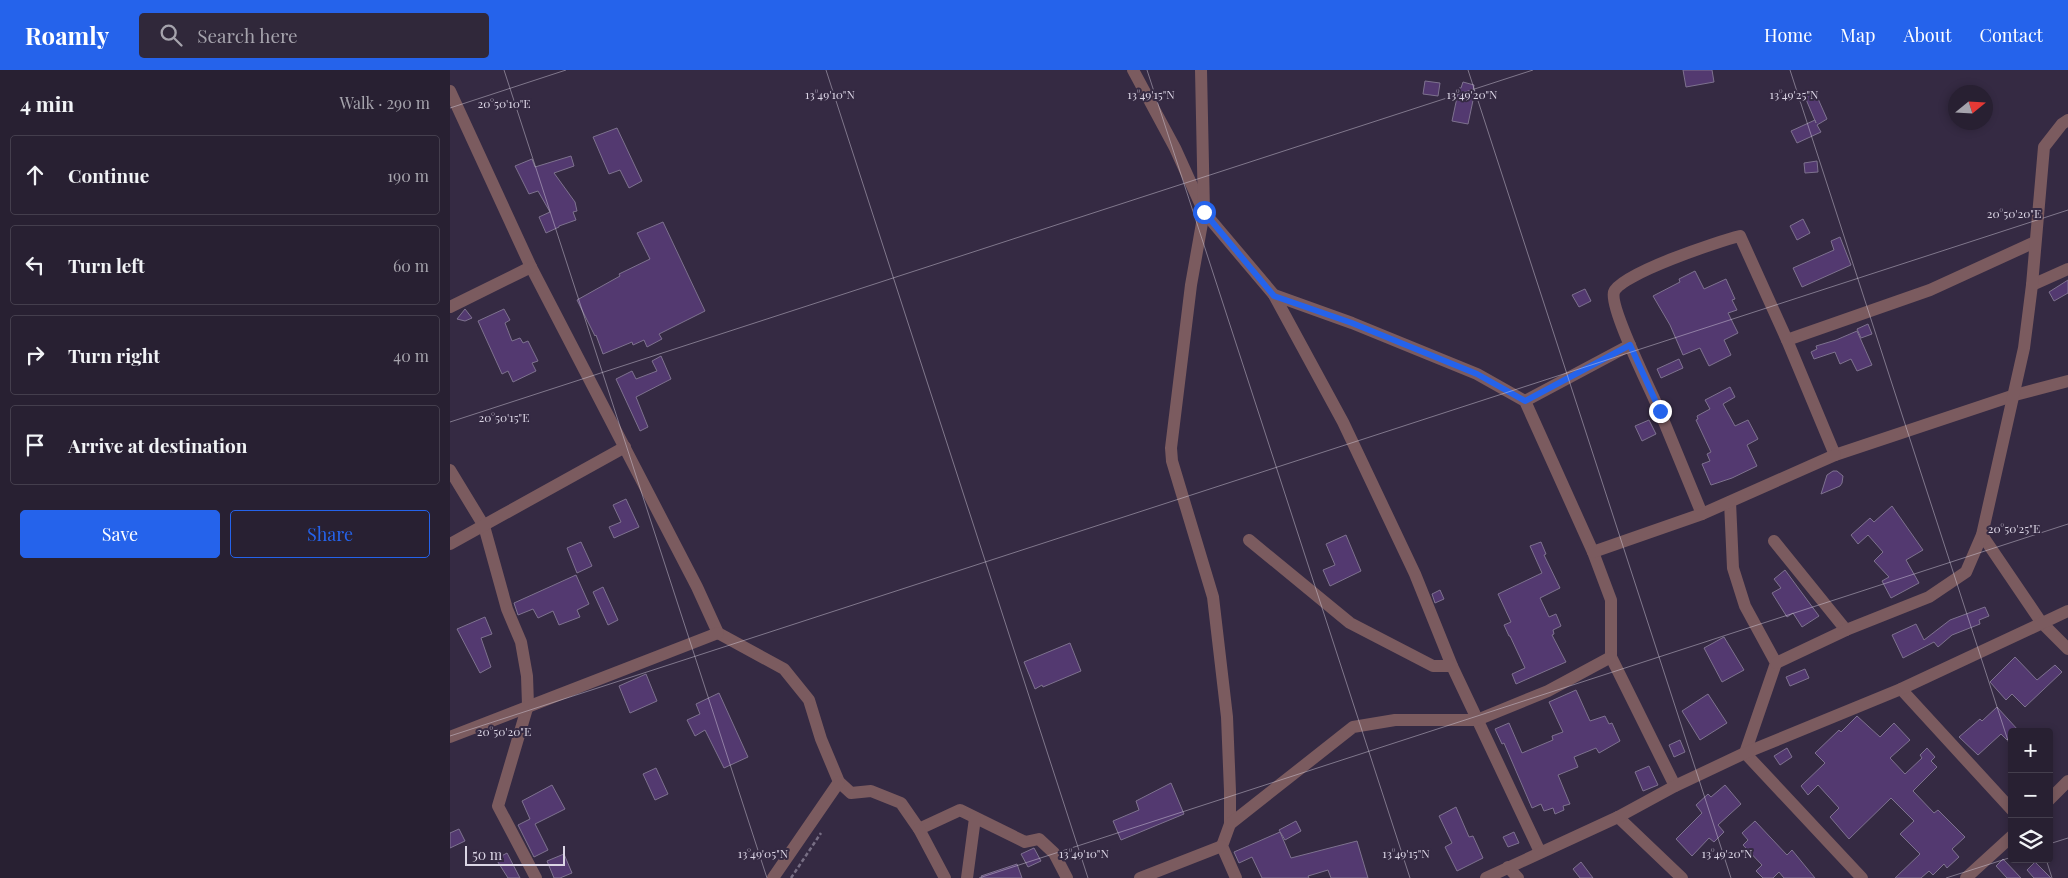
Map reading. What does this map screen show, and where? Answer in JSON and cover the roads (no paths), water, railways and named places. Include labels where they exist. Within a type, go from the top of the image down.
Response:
[{"type":"street","points":[[1133,70],[1175,148],[1204,212],[1274,296],[1363,462],[1416,574],[1452,666],[1540,852]]},
{"type":"street","points":[[1201,70],[1204,212],[1191,286],[1171,438],[1171,455],[1213,597],[1227,717],[1230,824],[1222,846],[1236,878]]},
{"type":"street","points":[[450,91],[531,267],[697,587],[718,633],[784,669],[809,700],[821,739],[839,782],[851,793],[871,791],[901,803],[919,829],[945,878]]},
{"type":"street","points":[[1745,753],[1776,663],[1846,630],[1929,597],[1966,572],[1982,535],[2015,395],[2024,348],[2032,285],[2044,147],[2062,124],[2068,120]]},
{"type":"street","points":[[1702,514],[1660,411],[1630,345],[1614,302],[1613,293],[1618,285],[1689,252],[1740,236],[1836,455]]},
{"type":"street","points":[[1787,340],[1930,290],[2035,242]]},
{"type":"street","points":[[450,307],[531,267]]},
{"type":"street","points":[[2032,285],[2068,269]]},
{"type":"street","points":[[1274,296],[1352,323],[1477,374],[1525,401],[1593,552],[1611,600],[1612,657],[1675,786]]},
{"type":"street","points":[[1525,401],[1630,345]]},
{"type":"street","points":[[1593,552],[1702,514],[1836,455],[2015,395],[2068,381]]},
{"type":"street","points":[[450,544],[625,447]]},
{"type":"street","points":[[450,470],[484,526],[507,609],[521,642],[527,676],[528,705],[498,806],[536,878]]},
{"type":"street","points":[[1730,502],[1733,568],[1745,606],[1776,663]]},
{"type":"street","points":[[1982,535],[2041,622],[2068,649]]},
{"type":"street","points":[[1249,540],[1350,623],[1433,666],[1452,666]]},
{"type":"street","points":[[1774,541],[1846,630]]},
{"type":"street","points":[[1486,878],[1618,817],[1675,786],[1745,753],[1901,689],[2068,611]]},
{"type":"street","points":[[450,737],[528,705],[638,665],[718,633]]},
{"type":"street","points":[[1230,824],[1353,727],[1395,720],[1478,720],[1548,691],[1612,657]]},
{"type":"street","points":[[1901,689],[2008,806]]},
{"type":"street","points":[[1745,753],[1862,878]]},
{"type":"street","points":[[2053,796],[2068,781]]},
{"type":"street","points":[[773,878],[839,782]]},
{"type":"street","points":[[919,829],[960,810],[1025,842],[1039,839],[1054,854],[1067,878]]},
{"type":"street","points":[[1618,817],[1682,878]]},
{"type":"street","points":[[967,878],[975,818]]},
{"type":"street","points":[[1966,878],[2008,840]]},
{"type":"street","points":[[1140,878],[1222,846]]},
{"type":"street","points":[[1508,867],[1518,878]]}]
